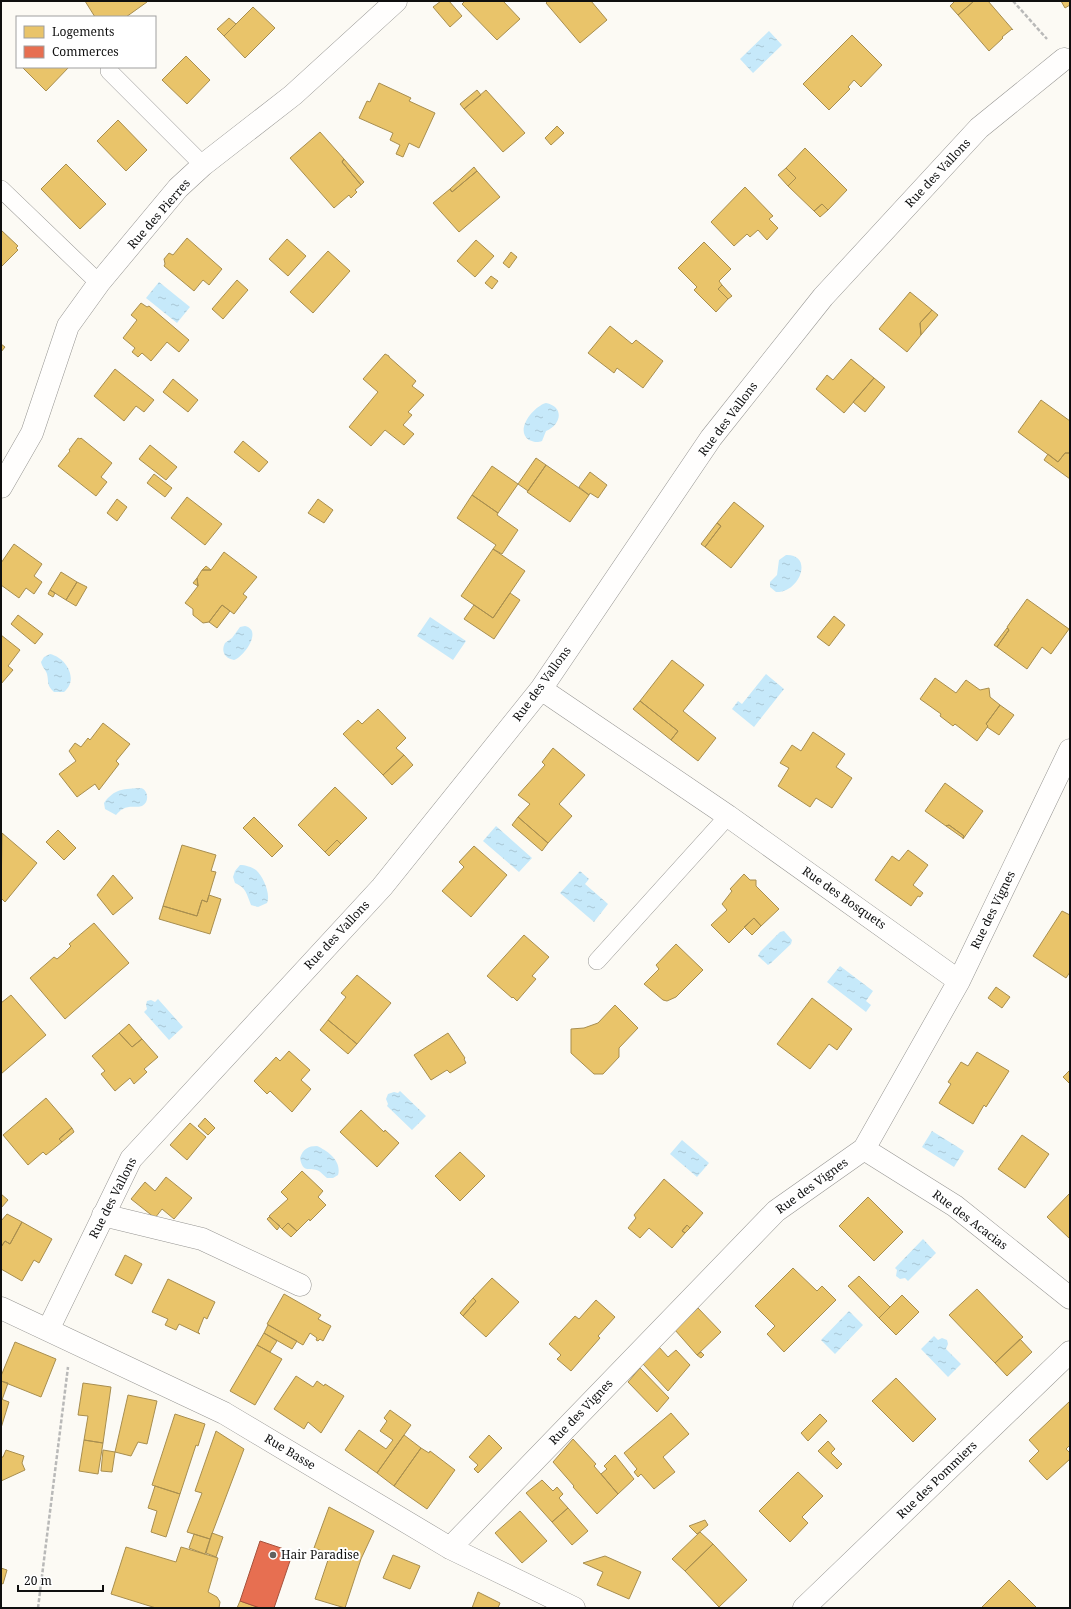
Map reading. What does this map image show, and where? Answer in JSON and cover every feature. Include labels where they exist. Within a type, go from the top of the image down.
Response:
[{"type":"street","name":"Rue des Pierres","points":[[1,487],[32,433],[68,326],[99,283],[178,188],[203,165],[293,95],[396,1]]},
{"type":"street","name":"Rue des Vallons","points":[[48,1330],[131,1159],[382,887],[541,689],[711,438],[823,297],[979,128],[1067,60]]},
{"type":"street","name":"Rue des Bosquets","points":[[541,689],[728,816],[959,980]]},
{"type":"street","name":"Rue des Vignes","points":[[450,1548],[776,1211],[864,1149],[959,980],[1070,750]]},
{"type":"street","name":"Rue des Acacias","points":[[864,1149],[955,1206],[1069,1297]]},
{"type":"street","points":[[103,1214],[202,1239],[300,1284]]},
{"type":"street","name":"Rue Basse","points":[[1,1308],[224,1413],[450,1548],[569,1607]]},
{"type":"street","name":"Rue des Pommiers","points":[[804,1608],[1070,1352]]},
{"type":"lane","points":[[109,71],[203,165]]},
{"type":"lane","points":[[1,189],[99,283]]},
{"type":"lane","points":[[597,961],[728,816]]},
{"type":"path","points":[[1013,1],[1067,60]]},
{"type":"path","points":[[38,1608],[72,1341]]},
{"type":"water","points":[[769,31],[782,45],[753,73],[740,59]]},
{"type":"water","points":[[159,282],[190,307],[177,323],[146,298]]},
{"type":"water","points":[[546,403],[556,408],[559,416],[558,421],[546,431],[542,441],[536,442],[529,440],[525,436],[524,430],[527,419],[531,413]]},
{"type":"water","points":[[786,555],[795,556],[800,560],[800,574],[792,586],[784,591],[776,592],[770,587],[770,582],[777,575],[779,560]]},
{"type":"water","points":[[430,617],[466,641],[453,660],[417,636]]},
{"type":"water","points":[[245,626],[250,628],[252,633],[252,638],[247,649],[234,660],[228,658],[223,651],[225,643],[232,638],[240,627]]},
{"type":"water","points":[[50,654],[61,660],[69,670],[71,682],[64,692],[54,692],[51,690],[49,685],[46,671],[41,662],[44,657]]},
{"type":"water","points":[[766,674],[784,689],[754,727],[732,709],[738,701],[742,704]]},
{"type":"water","points":[[141,788],[147,794],[146,802],[142,806],[125,808],[116,815],[105,809],[104,803],[112,794],[120,790]]},
{"type":"water","points":[[496,826],[532,858],[519,872],[483,841]]},
{"type":"water","points":[[240,865],[250,867],[259,873],[267,890],[267,903],[258,907],[251,905],[244,889],[235,883],[233,877],[235,871]]},
{"type":"water","points":[[580,871],[589,879],[585,884],[608,904],[594,922],[560,893]]},
{"type":"water","points":[[784,931],[792,940],[791,944],[768,965],[758,956],[760,952],[780,932]]},
{"type":"water","points":[[840,966],[873,991],[866,1001],[871,1005],[866,1012],[827,982]]},
{"type":"water","points":[[158,999],[183,1027],[169,1040],[144,1012],[147,1009],[147,1001],[151,1000],[155,1002]]},
{"type":"water","points":[[400,1091],[426,1116],[412,1130],[387,1106],[388,1104],[386,1099],[388,1094],[394,1092],[398,1093]]},
{"type":"water","points":[[932,1131],[964,1151],[954,1167],[922,1147]]},
{"type":"water","points":[[682,1140],[709,1163],[697,1177],[670,1154]]},
{"type":"water","points":[[317,1146],[330,1154],[336,1161],[339,1170],[338,1175],[333,1178],[327,1178],[319,1171],[307,1169],[303,1166],[300,1158],[304,1150],[308,1147]]},
{"type":"water","points":[[923,1239],[936,1253],[908,1281],[905,1278],[900,1279],[896,1276],[897,1270],[895,1268]]},
{"type":"water","points":[[849,1311],[863,1325],[835,1354],[821,1340]]},
{"type":"water","points":[[934,1336],[938,1340],[942,1338],[947,1340],[948,1344],[946,1349],[961,1364],[948,1377],[921,1349]]},
{"type":"building: Logements","points":[[85,1],[147,1],[127,16],[94,16]]},
{"type":"building: Logements","points":[[441,1],[449,1],[462,16],[450,27],[433,7]]},
{"type":"building: Logements","points":[[465,1],[503,1],[520,19],[497,40],[462,4]]},
{"type":"building: Logements","points":[[548,1],[591,1],[607,20],[580,43],[546,3]]},
{"type":"building: Logements","points":[[955,1],[974,1],[958,15],[950,6]]},
{"type":"building: Logements","points":[[974,1],[988,1],[1013,30],[1012,29],[1002,37],[1003,38],[989,51],[958,15]]},
{"type":"building: Logements","points":[[1061,1],[1070,1],[1070,5],[1065,8]]},
{"type":"building: Logements","points":[[253,7],[275,28],[245,58],[224,36]]},
{"type":"building: Logements","points":[[229,18],[236,24],[224,36],[217,29]]},
{"type":"building: Logements","points":[[852,35],[882,65],[861,87],[854,80],[848,87],[850,89],[829,110],[803,84]]},
{"type":"building: Logements","points":[[186,56],[210,80],[187,104],[162,80]]},
{"type":"building: Logements","points":[[23,68],[68,68],[46,91]]},
{"type":"building: Logements","points":[[379,83],[411,98],[409,101],[435,113],[419,148],[409,143],[403,157],[396,154],[400,145],[390,140],[393,133],[359,118],[367,101],[370,102]]},
{"type":"building: Logements","points":[[477,90],[481,95],[464,109],[460,104]]},
{"type":"building: Logements","points":[[486,90],[525,133],[503,152],[464,109]]},
{"type":"building: Logements","points":[[118,120],[147,150],[126,171],[97,141]]},
{"type":"building: Logements","points":[[557,126],[564,133],[551,145],[545,138]]},
{"type":"building: Logements","points":[[320,132],[344,159],[342,162],[361,185],[355,190],[357,192],[351,198],[349,195],[334,208],[290,158]]},
{"type":"building: Logements","points":[[805,148],[847,190],[828,210],[822,204],[814,211],[788,186],[796,178],[786,168]]},
{"type":"building: Logements","points":[[344,159],[364,182],[361,185],[342,162]]},
{"type":"building: Logements","points":[[66,164],[106,204],[80,229],[41,189]]},
{"type":"building: Logements","points":[[474,167],[477,171],[452,192],[450,189]]},
{"type":"building: Logements","points":[[786,168],[796,178],[788,186],[778,175]]},
{"type":"building: Logements","points":[[477,171],[500,197],[459,232],[433,203],[450,189],[452,192]]},
{"type":"building: Logements","points":[[745,187],[773,216],[769,219],[778,228],[767,240],[758,230],[750,237],[747,234],[734,246],[711,222]]},
{"type":"building: Logements","points":[[822,204],[828,210],[820,217],[814,211]]},
{"type":"building: Logements","points":[[1,230],[18,246],[16,248],[18,250],[1,267]]},
{"type":"building: Logements","points":[[187,238],[222,269],[209,285],[203,280],[194,291],[164,266],[164,259],[169,253],[173,255]]},
{"type":"building: Logements","points":[[287,239],[306,256],[288,276],[269,259]]},
{"type":"building: Logements","points":[[476,240],[494,256],[475,277],[457,261]]},
{"type":"building: Logements","points":[[704,242],[731,269],[719,281],[722,285],[718,289],[728,299],[716,312],[694,290],[697,287],[678,268]]},
{"type":"building: Logements","points":[[328,251],[350,271],[313,313],[290,292]]},
{"type":"building: Logements","points":[[511,252],[517,257],[509,268],[503,263]]},
{"type":"building: Logements","points":[[491,276],[498,281],[492,289],[485,283]]},
{"type":"building: Logements","points":[[237,280],[248,290],[223,319],[212,309]]},
{"type":"building: Logements","points":[[722,285],[732,296],[728,299],[718,289]]},
{"type":"building: Logements","points":[[910,292],[932,310],[920,323],[921,335],[907,352],[879,329]]},
{"type":"building: Logements","points":[[141,303],[147,307],[149,306],[189,340],[179,352],[167,342],[151,361],[142,353],[138,357],[132,352],[135,348],[123,338],[137,320],[131,315]]},
{"type":"building: Logements","points":[[932,310],[938,315],[921,335],[920,323]]},
{"type":"building: Logements","points":[[610,326],[632,344],[636,340],[663,361],[643,388],[617,368],[614,373],[588,353]]},
{"type":"building: Logements","points":[[1,344],[5,347],[1,352]]},
{"type":"building: Logements","points":[[385,354],[416,381],[412,386],[424,395],[408,412],[412,415],[403,425],[414,434],[404,445],[385,430],[371,446],[349,427],[378,392],[363,379]]},
{"type":"building: Logements","points":[[851,359],[874,378],[844,413],[816,389],[827,375],[833,380]]},
{"type":"building: Logements","points":[[115,369],[154,400],[144,412],[136,406],[124,421],[94,396]]},
{"type":"building: Logements","points":[[874,378],[885,387],[865,412],[853,402]]},
{"type":"building: Logements","points":[[173,379],[198,400],[188,412],[163,392]]},
{"type":"building: Logements","points":[[1041,400],[1070,421],[1070,453],[1065,453],[1058,462],[1018,432]]},
{"type":"building: Logements","points":[[78,438],[81,438],[112,463],[101,477],[107,482],[96,496],[58,466]]},
{"type":"building: Logements","points":[[243,441],[268,462],[259,472],[234,452]]},
{"type":"building: Logements","points":[[150,445],[177,467],[166,480],[139,459]]},
{"type":"building: Logements","points":[[1065,453],[1070,453],[1070,479],[1044,460],[1048,454],[1058,462]]},
{"type":"building: Logements","points":[[536,458],[546,465],[528,491],[518,484]]},
{"type":"building: Logements","points":[[546,465],[589,495],[570,522],[527,492]]},
{"type":"building: Logements","points":[[492,466],[518,484],[498,513],[472,495]]},
{"type":"building: Logements","points":[[590,472],[607,485],[598,498],[590,493],[589,495],[579,487]]},
{"type":"building: Logements","points":[[154,474],[172,488],[165,497],[147,483]]},
{"type":"building: Logements","points":[[472,495],[498,513],[497,515],[518,530],[502,554],[493,549],[496,545],[457,518]]},
{"type":"building: Logements","points":[[187,497],[222,524],[205,545],[171,518]]},
{"type":"building: Logements","points":[[117,499],[127,507],[117,521],[107,513]]},
{"type":"building: Logements","points":[[318,499],[333,510],[324,523],[308,513]]},
{"type":"building: Logements","points":[[734,502],[764,526],[731,568],[705,547],[721,526],[717,523]]},
{"type":"building: Logements","points":[[717,523],[721,526],[705,547],[701,544]]},
{"type":"building: Logements","points":[[14,544],[42,564],[34,576],[42,582],[34,594],[26,588],[19,598],[1,585],[1,563]]},
{"type":"building: Logements","points":[[493,549],[525,571],[493,618],[461,596]]},
{"type":"building: Logements","points":[[224,552],[257,577],[243,594],[247,597],[234,614],[222,605],[209,622],[203,623],[193,615],[193,609],[185,603],[198,586],[197,578],[202,570],[211,570]]},
{"type":"building: Logements","points":[[206,566],[211,570],[202,570]]},
{"type":"building: Logements","points":[[61,572],[77,582],[66,600],[50,590]]},
{"type":"building: Logements","points":[[197,578],[198,586],[193,583]]},
{"type":"building: Logements","points":[[77,582],[87,587],[76,606],[66,600]]},
{"type":"building: Logements","points":[[50,590],[55,593],[53,597],[48,594]]},
{"type":"building: Logements","points":[[510,593],[520,600],[494,639],[464,619],[474,605],[493,618]]},
{"type":"building: Logements","points":[[1027,599],[1069,629],[1051,654],[1042,647],[1027,669],[997,647],[1009,630],[1007,627]]},
{"type":"building: Logements","points":[[222,605],[230,611],[217,628],[209,622]]},
{"type":"building: Logements","points":[[18,615],[43,634],[35,644],[11,624]]},
{"type":"building: Logements","points":[[834,616],[845,625],[829,646],[817,637]]},
{"type":"building: Logements","points":[[1007,628],[1009,630],[997,647],[994,645]]},
{"type":"building: Logements","points":[[1,635],[20,650],[8,666],[13,670],[1,684]]},
{"type":"building: Logements","points":[[672,660],[704,685],[683,711],[716,738],[698,761],[671,740],[678,731],[640,701]]},
{"type":"building: Logements","points":[[935,678],[956,693],[966,680],[980,690],[989,688],[990,697],[1000,705],[986,724],[988,726],[977,741],[955,724],[953,726],[940,716],[941,714],[920,699]]},
{"type":"building: Logements","points":[[640,701],[678,731],[671,740],[633,709]]},
{"type":"building: Logements","points":[[1000,705],[1014,715],[999,735],[987,727],[988,726],[986,724]]},
{"type":"building: Logements","points":[[378,709],[406,738],[396,748],[404,755],[383,775],[343,734],[358,720],[362,724]]},
{"type":"building: Logements","points":[[103,723],[130,744],[116,761],[119,764],[99,790],[95,784],[77,797],[59,774],[76,761],[69,751],[75,743],[81,747],[88,738],[90,740]]},
{"type":"building: Logements","points":[[813,732],[845,754],[836,767],[852,778],[832,808],[816,798],[810,807],[778,786],[789,768],[780,763],[792,745],[801,751]]},
{"type":"building: Logements","points":[[553,748],[585,775],[559,804],[572,816],[548,843],[518,817],[530,804],[518,795],[545,765],[542,762]]},
{"type":"building: Logements","points":[[404,755],[413,765],[392,785],[383,775]]},
{"type":"building: Logements","points":[[945,783],[983,811],[963,839],[964,836],[949,825],[946,826],[925,811]]},
{"type":"building: Logements","points":[[335,787],[367,818],[341,844],[337,840],[325,852],[298,825]]},
{"type":"building: Logements","points":[[254,817],[283,846],[272,857],[243,828]]},
{"type":"building: Logements","points":[[518,817],[548,843],[542,851],[512,825]]},
{"type":"building: Logements","points":[[949,825],[964,836],[963,838],[946,826]]},
{"type":"building: Logements","points":[[58,830],[76,848],[64,860],[46,842]]},
{"type":"building: Logements","points":[[2,833],[37,863],[5,902],[1,898]]},
{"type":"building: Logements","points":[[337,840],[341,844],[329,856],[325,852]]},
{"type":"building: Logements","points":[[182,845],[216,855],[211,871],[216,872],[207,902],[202,900],[197,916],[163,906]]},
{"type":"building: Logements","points":[[474,846],[507,875],[471,917],[442,891],[464,867],[459,862]]},
{"type":"building: Logements","points":[[908,850],[928,865],[913,885],[923,893],[920,897],[918,896],[911,906],[875,880],[892,856],[899,861]]},
{"type":"building: Logements","points":[[744,874],[750,880],[756,880],[756,886],[779,909],[761,926],[754,918],[729,943],[711,925],[727,910],[722,904],[732,891],[730,889]]},
{"type":"building: Logements","points":[[113,875],[133,898],[113,915],[97,895]]},
{"type":"building: Logements","points":[[209,895],[221,899],[210,934],[159,919],[163,906],[197,916],[202,900],[207,902]]},
{"type":"building: Logements","points":[[1062,911],[1070,915],[1070,972],[1066,978],[1033,956]]},
{"type":"building: Logements","points":[[754,918],[761,926],[752,935],[744,927]]},
{"type":"building: Logements","points":[[94,923],[129,963],[65,1019],[30,978],[54,957],[57,959],[64,953],[71,946],[69,944]]},
{"type":"building: Logements","points":[[524,935],[549,957],[532,976],[536,979],[517,1001],[487,976]]},
{"type":"building: Logements","points":[[676,944],[703,970],[676,997],[667,1001],[663,1000],[644,984],[659,969],[656,965]]},
{"type":"building: Logements","points":[[357,975],[391,1003],[357,1044],[328,1020],[346,997],[341,993]]},
{"type":"building: Logements","points":[[996,987],[1010,997],[1002,1008],[988,998]]},
{"type":"building: Logements","points":[[11,995],[46,1035],[1,1074],[1,1003]]},
{"type":"building: Logements","points":[[812,998],[852,1029],[837,1050],[829,1044],[810,1069],[777,1044]]},
{"type":"building: Logements","points":[[615,1005],[638,1028],[619,1048],[619,1057],[603,1074],[594,1074],[571,1053],[571,1029],[584,1028],[598,1023]]},
{"type":"building: Logements","points":[[328,1020],[357,1044],[348,1054],[320,1030]]},
{"type":"building: Logements","points":[[129,1024],[142,1039],[132,1047],[119,1033]]},
{"type":"building: Logements","points":[[119,1033],[132,1047],[142,1039],[158,1057],[144,1069],[147,1072],[134,1084],[130,1078],[115,1091],[101,1074],[105,1071],[92,1056]]},
{"type":"building: Logements","points":[[448,1033],[465,1058],[466,1063],[450,1073],[447,1070],[431,1080],[414,1055]]},
{"type":"building: Logements","points":[[289,1051],[310,1070],[301,1080],[311,1089],[292,1112],[270,1091],[267,1094],[254,1081],[276,1057],[280,1061]]},
{"type":"building: Logements","points":[[977,1052],[1009,1071],[986,1107],[984,1105],[973,1124],[939,1103],[951,1084],[948,1082],[961,1062],[968,1066]]},
{"type":"building: Logements","points":[[1070,1070],[1070,1084],[1063,1077]]},
{"type":"building: Logements","points":[[46,1098],[72,1128],[59,1139],[62,1142],[46,1155],[43,1152],[28,1165],[3,1135]]},
{"type":"building: Logements","points":[[361,1110],[384,1132],[385,1130],[399,1143],[377,1167],[340,1132]]},
{"type":"building: Logements","points":[[205,1118],[215,1128],[208,1135],[198,1126]]},
{"type":"building: Logements","points":[[190,1123],[206,1137],[187,1160],[170,1145]]},
{"type":"building: Logements","points":[[72,1128],[74,1132],[62,1142],[59,1139]]},
{"type":"building: Logements","points":[[1022,1135],[1049,1154],[1025,1188],[998,1169]]},
{"type":"building: Logements","points":[[460,1152],[485,1176],[460,1201],[435,1176]]},
{"type":"building: Logements","points":[[302,1171],[323,1191],[318,1197],[326,1205],[310,1221],[309,1219],[297,1231],[288,1223],[282,1229],[269,1216],[288,1199],[281,1192]]},
{"type":"building: Logements","points":[[166,1177],[192,1198],[174,1219],[162,1209],[155,1218],[131,1199],[145,1182],[155,1191]]},
{"type":"building: Logements","points":[[664,1179],[703,1213],[690,1228],[687,1225],[682,1231],[685,1233],[672,1248],[649,1228],[640,1238],[628,1228],[636,1218],[634,1215]]},
{"type":"building: Logements","points":[[1070,1193],[1070,1239],[1047,1217]]},
{"type":"building: Logements","points":[[1,1194],[8,1200],[1,1208]]},
{"type":"building: Logements","points":[[868,1197],[903,1232],[874,1261],[839,1226]]},
{"type":"building: Logements","points":[[7,1214],[22,1222],[10,1244],[5,1241],[1,1247],[1,1221]]},
{"type":"building: Logements","points":[[269,1217],[280,1226],[277,1230],[267,1219]]},
{"type":"building: Logements","points":[[22,1222],[52,1239],[39,1263],[34,1260],[22,1281],[1,1269],[1,1247],[5,1241],[10,1244]]},
{"type":"building: Logements","points":[[288,1223],[297,1231],[291,1237],[282,1229]]},
{"type":"building: Logements","points":[[687,1225],[690,1228],[685,1233],[682,1231]]},
{"type":"building: Logements","points":[[125,1255],[142,1264],[132,1284],[115,1275]]},
{"type":"building: Logements","points":[[793,1268],[817,1291],[822,1286],[836,1300],[784,1352],[767,1334],[775,1326],[755,1306]]},
{"type":"building: Logements","points":[[859,1276],[890,1307],[879,1318],[848,1286]]},
{"type":"building: Logements","points":[[492,1278],[519,1302],[486,1337],[463,1316],[476,1301],[473,1298]]},
{"type":"building: Logements","points":[[168,1279],[215,1302],[207,1319],[204,1317],[198,1332],[200,1334],[179,1324],[176,1330],[165,1325],[168,1319],[152,1312]]},
{"type":"building: Logements","points":[[977,1289],[1023,1337],[995,1363],[949,1315]]},
{"type":"building: Logements","points":[[284,1294],[321,1315],[318,1319],[331,1326],[323,1341],[320,1339],[318,1341],[316,1340],[317,1338],[310,1333],[303,1345],[267,1324]]},
{"type":"building: Logements","points":[[902,1295],[919,1312],[896,1335],[879,1318]]},
{"type":"building: Logements","points":[[473,1298],[476,1301],[463,1316],[460,1313]]},
{"type":"building: Logements","points":[[596,1300],[615,1317],[598,1336],[600,1338],[571,1371],[557,1359],[561,1355],[549,1344],[575,1316],[579,1319]]},
{"type":"building: Logements","points":[[698,1308],[721,1332],[697,1355],[675,1330]]},
{"type":"building: Logements","points":[[268,1325],[297,1341],[292,1349],[264,1333]]},
{"type":"building: Logements","points":[[264,1333],[277,1341],[270,1352],[257,1345]]},
{"type":"building: Logements","points":[[1020,1339],[1032,1352],[1007,1376],[995,1363]]},
{"type":"building: Logements","points":[[15,1342],[56,1359],[41,1397],[1,1381],[1,1376]]},
{"type":"building: Logements","points":[[257,1345],[282,1359],[255,1405],[230,1391]]},
{"type":"building: Logements","points":[[659,1347],[668,1357],[676,1350],[690,1365],[668,1391],[643,1364]]},
{"type":"building: Logements","points":[[701,1352],[704,1355],[701,1358],[697,1355]]},
{"type":"building: Logements","points":[[640,1368],[669,1398],[657,1412],[628,1382]]},
{"type":"building: Logements","points":[[296,1376],[313,1387],[317,1381],[324,1386],[325,1384],[344,1396],[321,1433],[308,1422],[304,1429],[274,1409]]},
{"type":"building: Logements","points":[[896,1378],[936,1419],[913,1442],[872,1401]]},
{"type":"building: Logements","points":[[1,1381],[8,1383],[2,1400],[1,1399]]},
{"type":"building: Logements","points":[[83,1383],[111,1387],[103,1443],[84,1440],[88,1416],[78,1415]]},
{"type":"building: Logements","points":[[128,1395],[157,1401],[147,1444],[138,1442],[131,1456],[115,1452]]},
{"type":"building: Logements","points":[[1,1399],[9,1402],[1,1428]]},
{"type":"building: Logements","points":[[1070,1401],[1070,1445],[1066,1449],[1070,1453],[1070,1459],[1047,1480],[1029,1461],[1039,1451],[1029,1440]]},
{"type":"building: Logements","points":[[390,1410],[411,1425],[377,1473],[345,1450],[359,1430],[386,1449],[393,1440],[380,1431],[387,1421],[384,1418]]},
{"type":"building: Logements","points":[[671,1413],[689,1434],[663,1457],[675,1472],[654,1489],[641,1474],[638,1477],[634,1472],[637,1469],[624,1453]]},
{"type":"building: Logements","points":[[175,1414],[205,1424],[198,1446],[196,1445],[180,1494],[152,1485]]},
{"type":"building: Logements","points":[[820,1414],[827,1421],[808,1441],[801,1433]]},
{"type":"building: Logements","points":[[216,1431],[244,1449],[210,1539],[187,1532],[202,1493],[195,1491]]},
{"type":"building: Logements","points":[[404,1435],[421,1448],[394,1486],[377,1473]]},
{"type":"building: Logements","points":[[489,1435],[502,1448],[478,1473],[474,1469],[478,1465],[469,1457]]},
{"type":"building: Logements","points":[[573,1439],[596,1464],[594,1466],[618,1494],[597,1514],[553,1462]]},
{"type":"building: Logements","points":[[84,1440],[103,1443],[98,1474],[79,1471]]},
{"type":"building: Logements","points":[[828,1441],[835,1449],[831,1453],[842,1464],[837,1469],[818,1451]]},
{"type":"building: Logements","points":[[421,1448],[429,1453],[430,1451],[455,1470],[427,1509],[394,1486]]},
{"type":"building: Logements","points":[[6,1450],[24,1456],[22,1463],[25,1470],[1,1481],[1,1457],[3,1457]]},
{"type":"building: Logements","points":[[103,1450],[115,1452],[112,1472],[101,1471]]},
{"type":"building: Logements","points":[[615,1455],[634,1479],[618,1494],[601,1474],[607,1469],[604,1466]]},
{"type":"building: Logements","points":[[798,1472],[823,1496],[802,1517],[808,1523],[790,1542],[759,1511]]},
{"type":"building: Logements","points":[[542,1480],[553,1491],[557,1487],[563,1494],[559,1498],[568,1508],[552,1522],[526,1493]]},
{"type":"building: Logements","points":[[155,1486],[180,1494],[166,1537],[151,1532],[157,1511],[148,1508]]},
{"type":"building: Logements","points":[[329,1507],[374,1531],[361,1559],[345,1608],[315,1599],[330,1554],[314,1548]]},
{"type":"building: Logements","points":[[568,1508],[588,1531],[572,1545],[552,1522]]},
{"type":"building: Logements","points":[[520,1511],[547,1541],[522,1563],[495,1533]]},
{"type":"building: Logements","points":[[705,1520],[708,1525],[697,1534],[689,1526]]},
{"type":"building: Logements","points":[[700,1532],[713,1544],[685,1571],[672,1559]]},
{"type":"building: Logements","points":[[212,1533],[223,1537],[216,1557],[206,1553]]},
{"type":"building: Logements","points":[[194,1534],[210,1539],[205,1554],[189,1548]]},
{"type":"building: Logements","points":[[713,1544],[747,1580],[719,1607],[685,1571]]},
{"type":"building: Logements","points":[[126,1547],[176,1562],[181,1547],[218,1558],[208,1592],[217,1597],[220,1602],[219,1608],[156,1608],[111,1594]]},
{"type":"building: Logements","points":[[393,1555],[420,1566],[410,1589],[383,1578]]},
{"type":"building: Logements","points":[[605,1556],[641,1572],[629,1599],[597,1585],[603,1572],[583,1563]]},
{"type":"building: Logements","points":[[1,1568],[7,1570],[3,1584],[1,1583]]},
{"type":"building: Logements","points":[[1009,1580],[1037,1608],[981,1608]]},
{"type":"building: Logements","points":[[478,1592],[500,1603],[498,1608],[472,1608]]},
{"type":"building: Logements","points":[[240,1601],[260,1608],[237,1608]]},
{"type":"building: Commerces","points":[[260,1541],[293,1552],[274,1608],[260,1608],[240,1601]]},
{"type":"place","name":"Hair Paradise","points":[[273,1555]]}]
